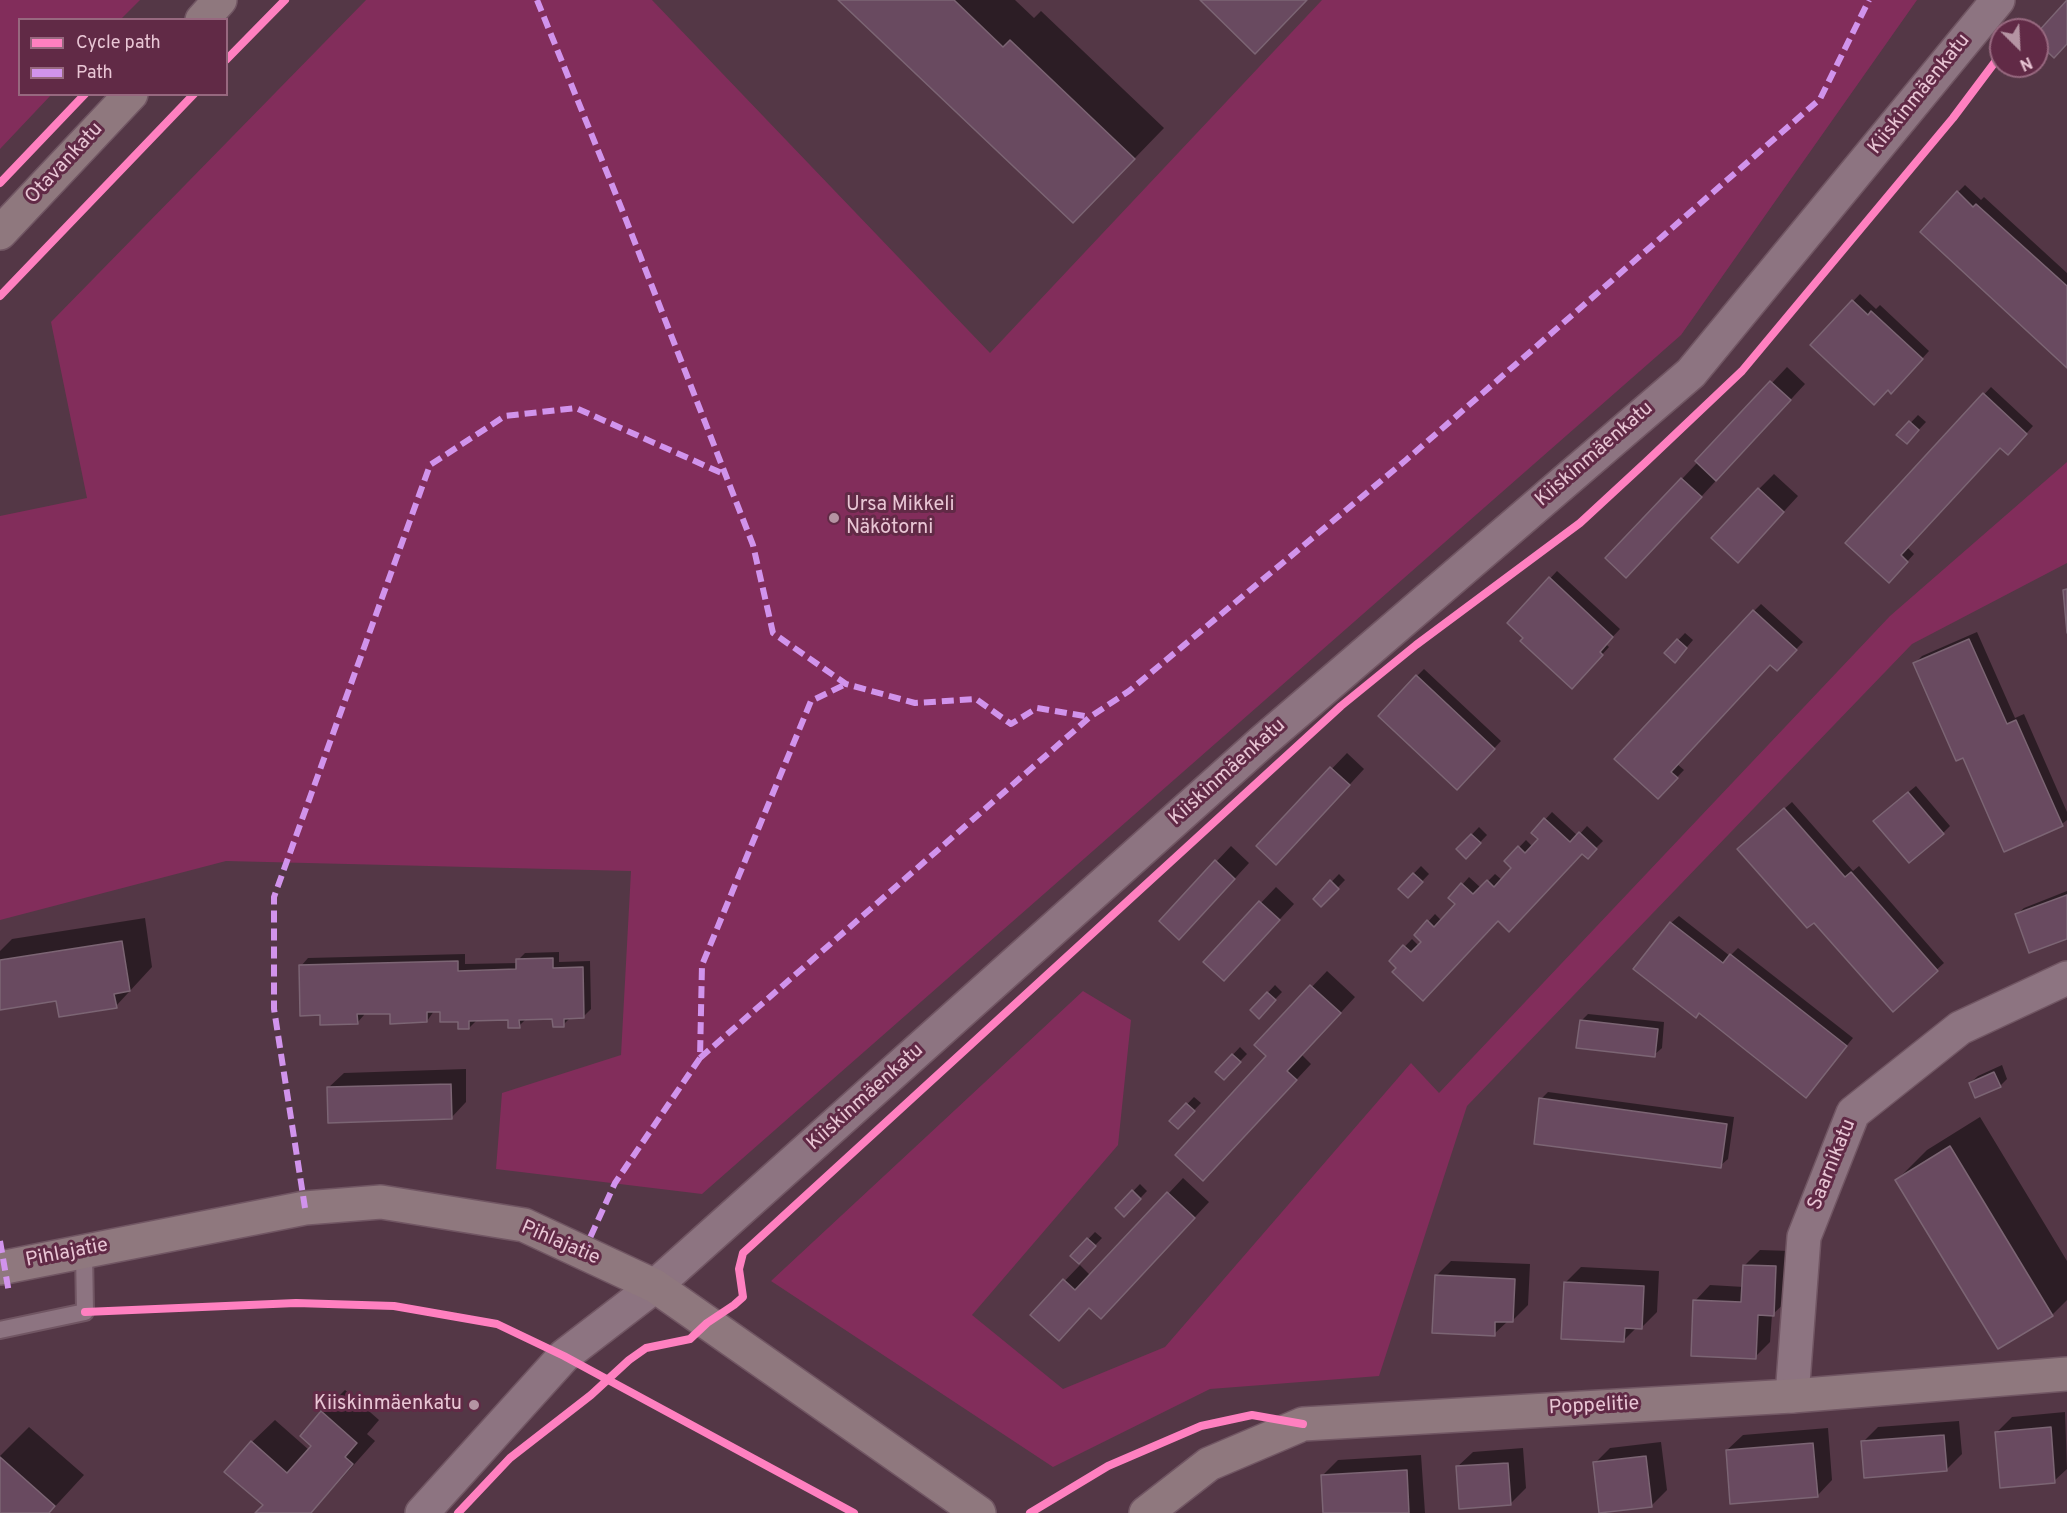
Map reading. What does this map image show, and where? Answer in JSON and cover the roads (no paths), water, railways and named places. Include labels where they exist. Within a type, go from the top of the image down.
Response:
[{"type":"street","points":[[204,18],[220,0]]},
{"type":"street","name":"Kiiskinmäenkatu","points":[[422,1513],[564,1356],[655,1287],[1262,742],[1691,373],[1998,0]]},
{"type":"street","name":"Otavankatu","points":[[0,233],[129,96]]},
{"type":"street","name":"Saarnikatu","points":[[1792,1396],[1803,1237],[1852,1113],[1960,1028],[2067,978]]},
{"type":"street","name":"Pihlajatie","points":[[0,1268],[305,1208],[381,1202],[524,1225],[655,1287],[979,1513]]},
{"type":"street","name":"Poppelitie","points":[[1146,1513],[1209,1464],[1303,1424],[1792,1396],[2067,1374]]},
{"type":"lane","points":[[0,1330],[85,1312],[84,1251]]},
{"type":"place","name":"Ursa Mikkeli Näkötorni","points":[[834,518]]},
{"type":"place","name":"Kiiskinmäenkatu","points":[[474,1405]]}]
